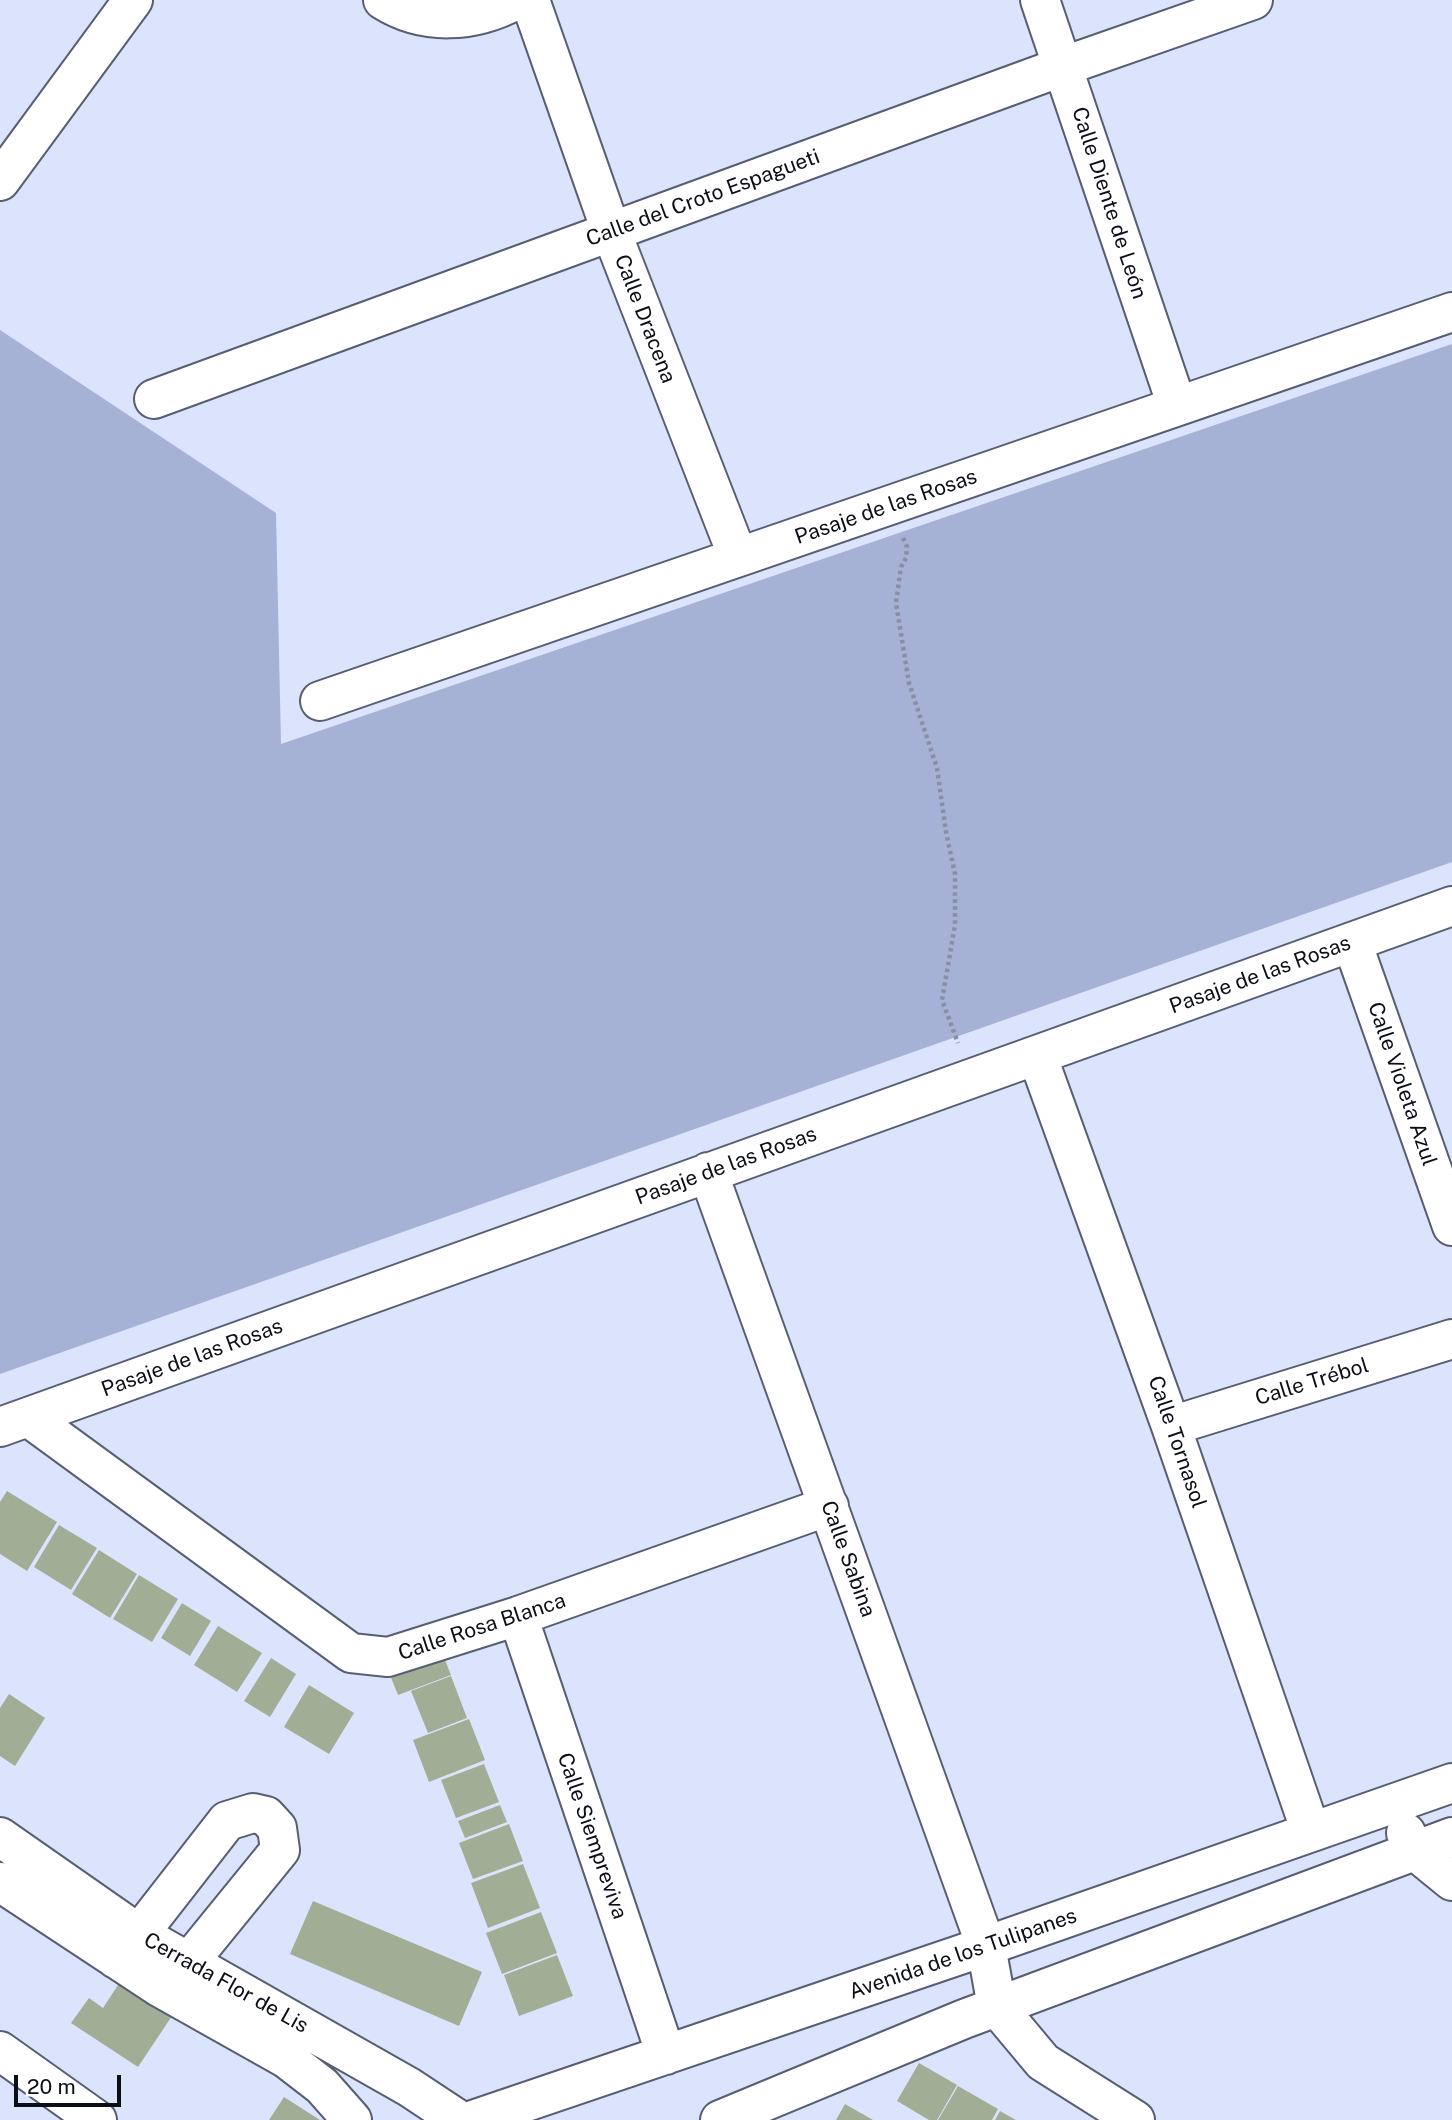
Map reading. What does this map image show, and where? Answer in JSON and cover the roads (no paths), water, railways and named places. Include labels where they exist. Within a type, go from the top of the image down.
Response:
[{"type":"street","points":[[0,181],[133,0]]},
{"type":"street","points":[[383,0],[394,7],[428,18],[463,19],[497,10],[516,0]]},
{"type":"street","name":"Calle Dracena","points":[[530,0],[611,231],[738,557]]},
{"type":"street","name":"Calle Diente de León","points":[[1041,0],[1177,406]]},
{"type":"street","name":"Calle del Croto Espagueti","points":[[154,398],[1064,66],[1253,0]]},
{"type":"street","name":"Pasaje de las Rosas","points":[[320,701],[1452,312]]},
{"type":"street","name":"Pasaje de las Rosas","points":[[14,1422],[1452,906]]},
{"type":"street","name":"Calle Violeta Azul","points":[[1352,942],[1452,1226]]},
{"type":"street","name":"Calle Tornasol","points":[[1037,1055],[1171,1426],[1311,1832]]},
{"type":"street","name":"Calle Sabina","points":[[708,1172],[985,1947],[997,2007]]},
{"type":"street","name":"Calle Trébol","points":[[1171,1426],[1452,1339]]},
{"type":"street","name":"Calle Rosa Blanca","points":[[14,1422],[351,1653],[388,1657],[518,1616],[829,1506]]},
{"type":"street","name":"Calle Siempreviva","points":[[518,1616],[666,2055]]},
{"type":"street","name":"Avenida de los Tulipanes","points":[[472,2120],[985,1947],[1452,1783]]},
{"type":"street","points":[[1392,1804],[1414,1850],[1452,1881]]},
{"type":"street","points":[[127,1947],[228,1821],[253,1814],[267,1816],[277,1828],[280,1850],[188,1963],[159,1987]]},
{"type":"street","name":"Cerrada Flor de Lis","points":[[0,1836],[127,1947],[159,1987],[287,2059],[323,2086],[352,2120]]},
{"type":"street","points":[[720,2120],[997,2007],[1452,1836]]},
{"type":"street","name":"Cerrada Flor de Lis","points":[[0,1882],[127,1947],[188,1963],[408,2087],[458,2120]]},
{"type":"street","points":[[997,2007],[1043,2063],[1135,2120]]},
{"type":"street","points":[[0,2051],[97,2120]]}]
